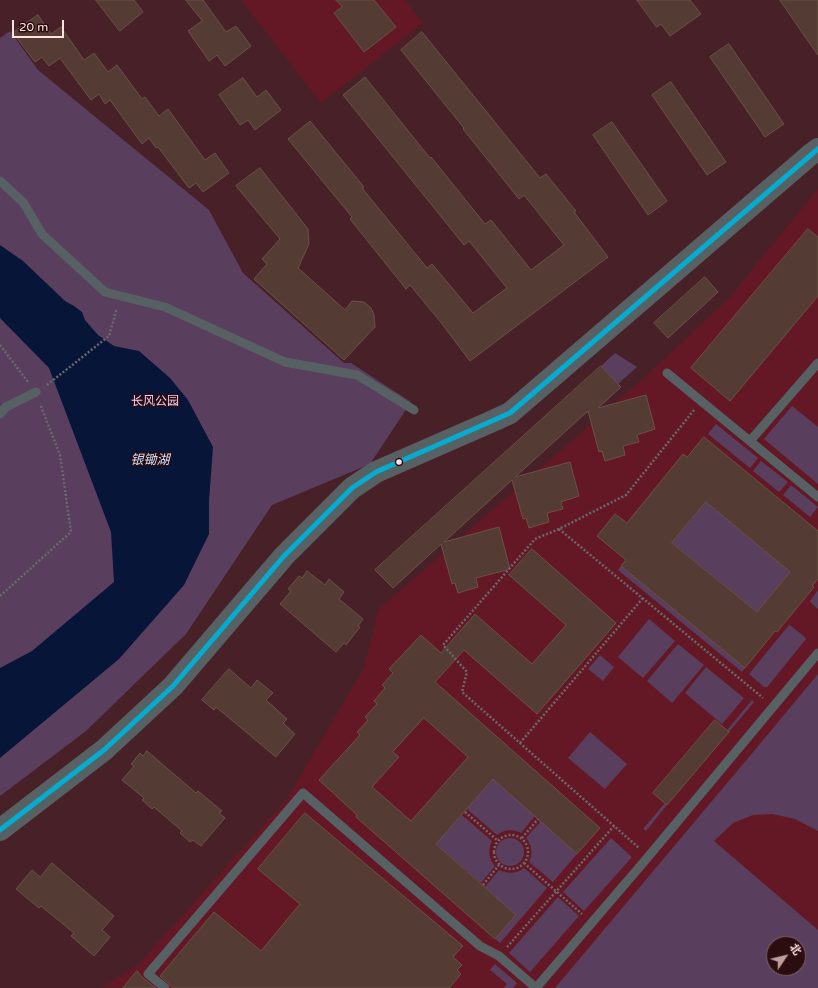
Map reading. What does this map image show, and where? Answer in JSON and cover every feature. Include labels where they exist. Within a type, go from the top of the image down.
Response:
[{"type":"street","points":[[0,830],[104,750],[173,686],[284,556],[352,488],[376,472],[510,413],[620,317],[818,149]]},
{"type":"lane","points":[[0,181],[23,202],[42,234],[105,292],[165,307],[285,362],[357,375],[414,410]]},
{"type":"lane","points":[[750,441],[818,362]]},
{"type":"lane","points":[[667,373],[702,400],[818,497]]},
{"type":"lane","points":[[0,414],[6,408],[36,392]]},
{"type":"lane","points":[[165,988],[148,974],[303,793],[480,946],[499,956],[536,988],[648,857],[818,653]]},
{"type":"path","points":[[36,392],[50,383],[110,336],[120,296]]},
{"type":"path","points":[[0,345],[36,392],[60,455],[71,532],[0,596]]},
{"type":"path","points":[[648,857],[462,692],[466,672],[443,645],[535,539],[626,494],[702,400]]},
{"type":"path","points":[[559,528],[774,707]]},
{"type":"path","points":[[520,743],[643,598]]},
{"type":"path","points":[[465,812],[497,840]]},
{"type":"path","points":[[522,838],[538,819]]},
{"type":"path","points":[[499,956],[614,826]]},
{"type":"path","points":[[509,834],[522,838],[526,843],[528,850],[528,857],[524,863],[519,867],[512,869],[505,869],[499,865],[495,860],[493,853],[497,840],[502,836],[509,834]]},
{"type":"path","points":[[524,863],[592,922]]},
{"type":"path","points":[[482,885],[499,865]]},
{"type":"shaded area","points":[[241,0],[405,0],[423,23],[321,103]]},
{"type":"shaded area","points":[[818,189],[818,988],[102,988],[140,963],[286,800],[363,670],[379,609],[645,377],[728,299]]},
{"type":"green space","name":"长风公园","points":[[10,31],[38,70],[209,210],[243,273],[344,363],[351,363],[411,402],[370,464],[272,505],[186,634],[86,731],[0,796],[0,38]]},
{"type":"green space","points":[[615,353],[637,367],[618,384],[601,366]]},
{"type":"green space","points":[[792,406],[818,427],[818,484],[764,439]]},
{"type":"green space","points":[[716,424],[758,458],[750,468],[708,434]]},
{"type":"green space","points":[[761,461],[788,482],[779,492],[753,471]]},
{"type":"green space","points":[[791,485],[818,507],[810,517],[783,495]]},
{"type":"green space","points":[[693,491],[790,572],[757,612],[659,532],[686,526],[692,519]]},
{"type":"green space","points":[[621,566],[745,668],[742,672],[618,570]]},
{"type":"green space","points":[[818,590],[818,609],[810,601]]},
{"type":"green space","points":[[649,619],[675,641],[643,678],[618,657]]},
{"type":"green space","points":[[789,625],[806,639],[768,686],[764,687],[749,674]]},
{"type":"green space","points":[[678,644],[704,665],[672,703],[647,681]]},
{"type":"green space","points":[[600,655],[614,667],[603,681],[588,669]]},
{"type":"green space","points":[[706,667],[744,698],[722,724],[685,693]]},
{"type":"green space","points":[[818,674],[818,831],[795,819],[773,814],[753,815],[733,823],[714,841],[818,930],[818,988],[555,988]]},
{"type":"green space","points":[[752,700],[754,702],[729,732],[727,730]]},
{"type":"green space","points":[[590,732],[627,764],[605,789],[568,758]]},
{"type":"green space","points":[[493,779],[535,816],[521,833],[509,830],[497,835],[467,809]]},
{"type":"green space","points":[[665,803],[667,805],[646,831],[643,829]]},
{"type":"green space","points":[[462,815],[492,841],[489,854],[495,866],[481,883],[436,844]]},
{"type":"green space","points":[[541,821],[577,854],[553,882],[529,862],[531,850],[530,844],[526,838]]},
{"type":"green space","points":[[510,838],[520,842],[524,852],[520,862],[510,866],[500,862],[496,852],[500,842]]},
{"type":"green space","points":[[611,838],[632,857],[584,911],[563,892]]},
{"type":"green space","points":[[524,868],[547,888],[500,943],[495,939],[516,915],[485,887],[499,870],[512,873]]},
{"type":"green space","points":[[558,897],[579,916],[530,972],[509,953]]},
{"type":"green space","points":[[495,964],[517,983],[513,988],[504,988],[507,984],[490,970]]},
{"type":"water","name":"银锄湖","points":[[0,245],[23,261],[65,301],[82,312],[85,320],[98,335],[114,346],[139,351],[170,378],[188,400],[213,447],[209,501],[209,534],[184,585],[119,659],[0,758],[0,668],[32,651],[114,582],[111,532],[49,368],[0,318]]},
{"type":"building","points":[[96,0],[134,0],[143,12],[120,31]]},
{"type":"building","points":[[186,0],[203,0],[226,32],[236,26],[251,46],[225,66],[217,55],[209,61],[188,31],[202,21]]},
{"type":"building","points":[[336,0],[374,0],[396,27],[364,52],[334,13],[342,7]]},
{"type":"building","points":[[637,0],[690,0],[701,14],[670,36],[661,24],[657,27]]},
{"type":"building","points":[[780,0],[818,0],[818,55]]},
{"type":"building","points":[[38,15],[51,34],[61,27],[84,60],[94,53],[108,72],[117,65],[142,99],[145,97],[159,116],[168,109],[205,160],[215,153],[229,173],[203,192],[196,183],[189,188],[158,147],[156,148],[149,138],[142,144],[110,100],[105,104],[99,94],[91,100],[60,58],[49,66],[42,57],[35,62],[13,33]]},
{"type":"building","points":[[422,32],[540,178],[546,174],[576,211],[574,212],[608,257],[470,361],[410,285],[406,289],[350,219],[352,217],[288,139],[310,121],[427,268],[432,264],[473,313],[507,288],[469,241],[464,245],[343,95],[365,77],[485,224],[491,220],[531,270],[564,245],[524,195],[519,199],[401,50]]},
{"type":"building","points":[[729,44],[784,124],[765,137],[710,57]]},
{"type":"building","points":[[243,78],[257,97],[266,90],[281,110],[255,130],[248,120],[240,125],[219,95]]},
{"type":"building","points":[[671,82],[726,162],[707,175],[652,95]]},
{"type":"building","points":[[612,122],[667,201],[648,215],[593,135]]},
{"type":"building","points":[[260,168],[308,229],[309,244],[298,268],[345,310],[352,301],[364,302],[371,308],[374,315],[375,327],[344,360],[254,279],[267,264],[262,259],[280,239],[236,186]]},
{"type":"building","points":[[808,229],[818,237],[818,296],[730,401],[691,368]]},
{"type":"building","points":[[705,277],[718,292],[668,338],[654,323]]},
{"type":"building","points":[[601,366],[621,387],[598,408],[646,395],[655,429],[637,435],[639,442],[623,446],[625,455],[605,461],[602,451],[599,452],[588,411],[515,477],[570,462],[579,496],[561,502],[563,509],[547,513],[549,522],[529,528],[526,518],[523,519],[512,480],[444,542],[499,527],[510,569],[476,578],[478,587],[458,593],[455,583],[452,584],[441,544],[393,588],[375,570]]},
{"type":"building","points":[[704,437],[818,531],[818,579],[812,586],[814,587],[745,668],[621,566],[626,560],[597,536],[615,514],[627,523],[683,454],[687,457]],"holes":[[[706,502],[790,572],[757,612],[672,543]]]},
{"type":"building","points":[[532,549],[616,623],[537,714],[464,650],[435,682],[600,828],[577,854],[493,779],[436,844],[516,915],[495,939],[356,817],[357,815],[319,780],[360,735],[357,732],[368,720],[365,717],[377,704],[374,701],[385,688],[382,685],[393,673],[389,669],[421,635],[441,653],[475,614],[532,664],[566,625],[509,575]],"holes":[[[424,718],[468,757],[411,821],[372,787],[399,757],[393,752]]]},
{"type":"building","points":[[307,571],[325,585],[329,579],[344,592],[339,599],[363,619],[358,626],[360,627],[346,645],[344,643],[336,652],[280,604],[291,591],[288,589],[299,576],[302,578]]},
{"type":"building","points":[[229,669],[251,688],[257,680],[273,693],[266,700],[287,719],[283,723],[295,734],[276,757],[216,707],[214,710],[202,700]]},
{"type":"building","points":[[715,720],[729,732],[667,805],[653,793]]},
{"type":"building","points":[[147,751],[196,793],[198,791],[222,811],[219,813],[225,818],[201,846],[193,840],[190,842],[180,833],[182,831],[154,807],[152,809],[142,800],[144,798],[122,780],[134,766],[131,764],[140,753],[143,756]]},
{"type":"building","points":[[305,813],[463,946],[453,957],[462,965],[457,970],[461,974],[449,988],[173,988],[160,976],[214,912],[261,951],[300,904],[258,869]]},
{"type":"building","points":[[52,863],[114,916],[102,930],[110,937],[94,956],[71,936],[74,933],[41,906],[39,908],[16,889],[32,870],[40,877]]},
{"type":"building","points":[[137,971],[144,979],[156,988],[123,988]]},
{"type":"transit line","points":[[0,830],[104,750],[173,686],[284,556],[352,488],[376,472],[510,413],[818,149]]}]
